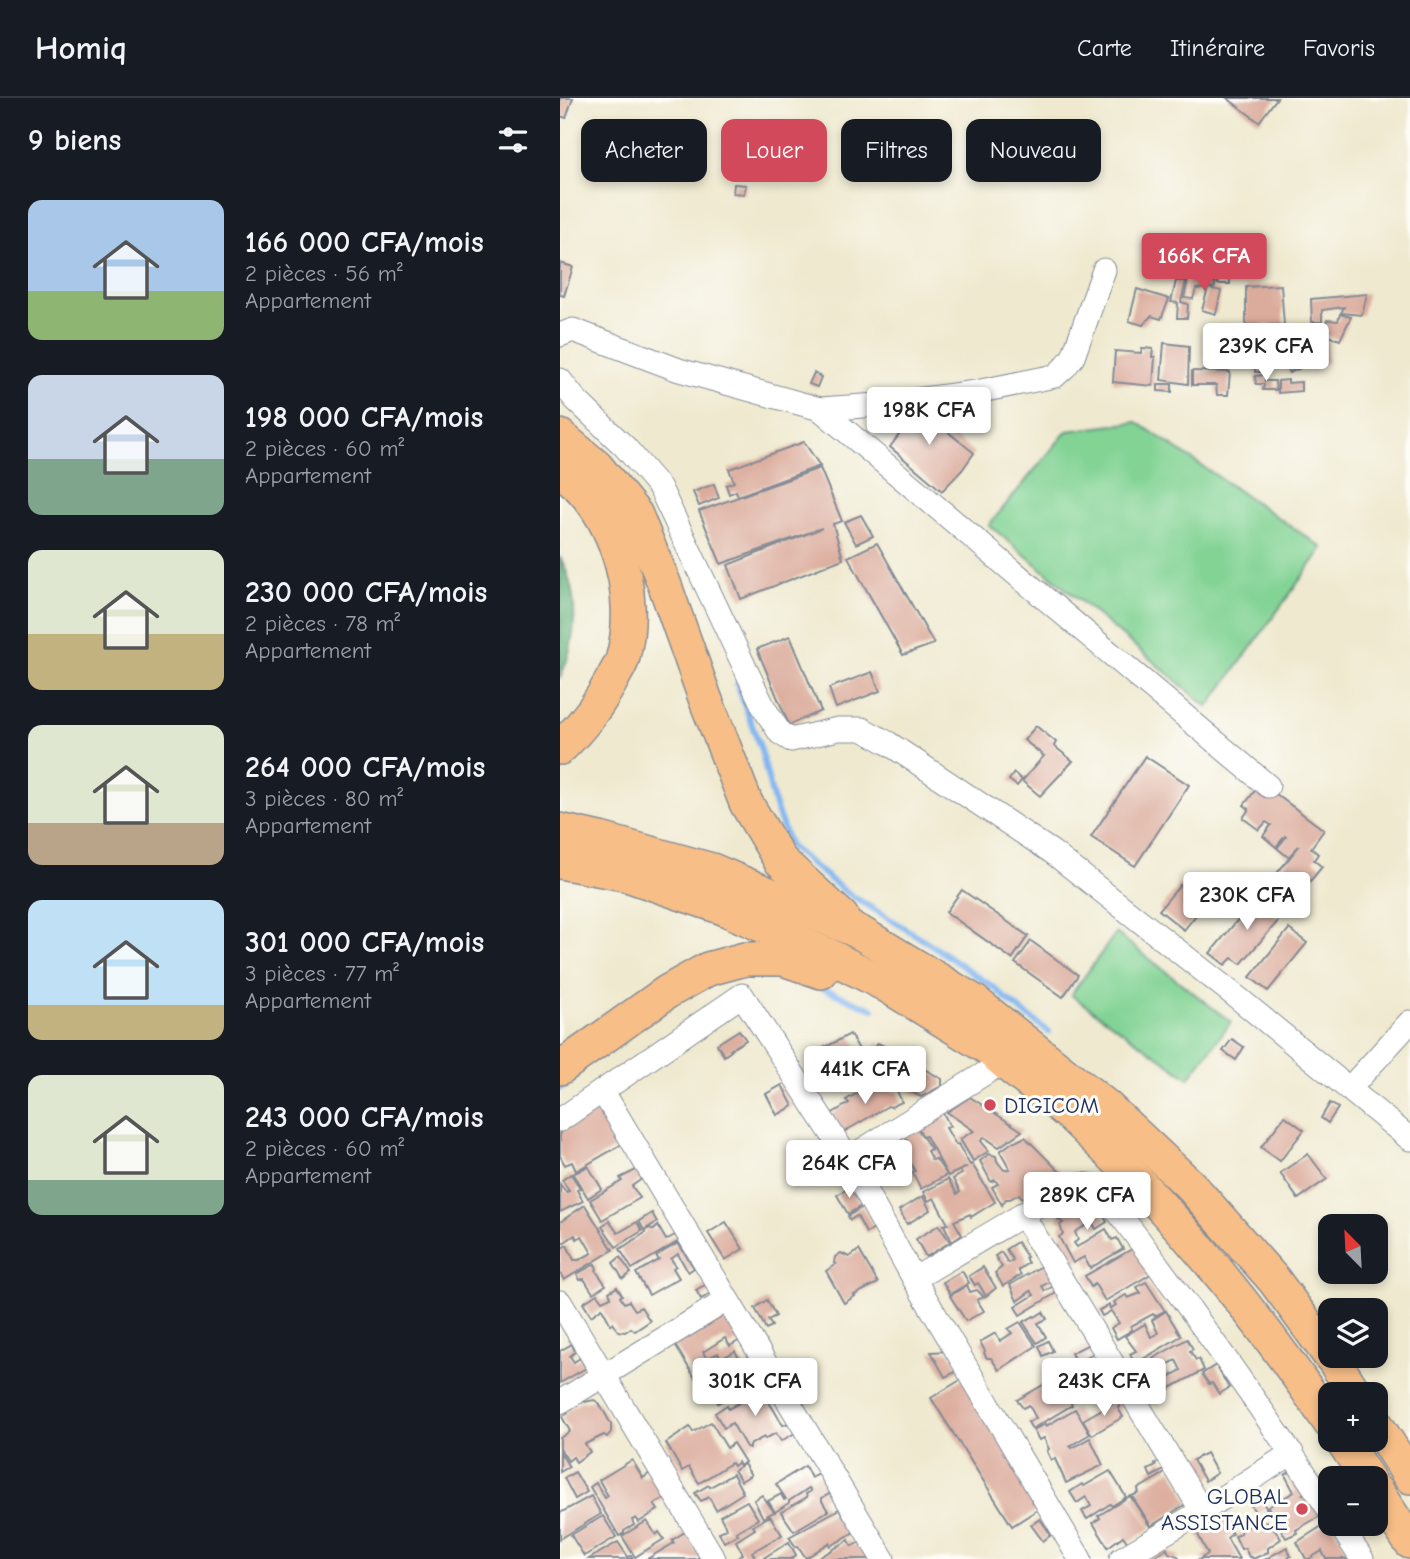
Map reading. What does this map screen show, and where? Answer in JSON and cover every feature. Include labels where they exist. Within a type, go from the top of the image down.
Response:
[{"type":"highway","points":[[560,436],[596,466],[636,515],[746,803],[780,860],[859,932]]},
{"type":"highway","points":[[560,470],[601,513],[622,562],[629,612],[623,658],[602,699],[578,731],[560,748]]},
{"type":"highway","points":[[560,830],[712,870],[859,932],[975,1002],[1107,1107],[1200,1197],[1274,1280],[1318,1340]]},
{"type":"highway","points":[[560,862],[624,874],[723,908],[826,954],[884,984],[997,1056],[1076,1119],[1154,1199],[1218,1270],[1318,1405]]},
{"type":"highway","points":[[560,1068],[667,992],[708,969],[745,958],[783,959],[831,976],[901,1013],[997,1056]]},
{"type":"highway","points":[[1388,1443],[1410,1477]]},
{"type":"highway","points":[[1388,1509],[1410,1542]]},
{"type":"street","points":[[560,335],[573,330],[679,370],[820,409],[878,405],[976,392],[1055,376],[1073,357],[1104,270]]},
{"type":"street","points":[[560,380],[575,399],[625,447],[660,488],[764,708],[780,733],[791,740],[838,729],[862,729],[888,743],[1052,852],[1238,998],[1410,1139]]},
{"type":"street","points":[[820,409],[1268,786]]},
{"type":"street","points":[[560,1120],[742,995],[848,1159],[914,1279],[1080,1559]]},
{"type":"street","points":[[1349,1089],[1410,1022]]},
{"type":"street","points":[[848,1159],[997,1056]]},
{"type":"street","points":[[603,1092],[883,1559]]},
{"type":"street","points":[[914,1279],[1066,1189],[1082,1183],[1092,1185],[1102,1192],[1187,1305],[1318,1493]]},
{"type":"street","points":[[1022,1214],[1202,1511]]},
{"type":"street","points":[[560,1402],[727,1300]]},
{"type":"street","points":[[560,1302],[714,1559]]},
{"type":"street","points":[[1121,1559],[1292,1453]]},
{"type":"street","points":[[1347,1536],[1362,1559]]},
{"type":"green space","points":[[1137,422],[1323,548],[1208,707],[989,525],[1067,431]]},
{"type":"green space","points":[[560,557],[571,587],[574,617],[570,648],[560,678]]},
{"type":"green space","points":[[1116,933],[1231,1022],[1189,1078],[1071,995]]},
{"type":"building","points":[[560,98],[573,98],[566,118],[560,116]]},
{"type":"building","points":[[1227,98],[1277,98],[1259,122]]},
{"type":"building","points":[[734,184],[746,185],[744,194],[733,193]]},
{"type":"building","points":[[560,263],[573,267],[564,296],[560,295]]},
{"type":"building","points":[[1217,265],[1229,265],[1230,284],[1218,284]]},
{"type":"building","points":[[1189,276],[1215,282],[1215,287],[1196,289],[1193,299],[1184,298]]},
{"type":"building","points":[[1176,281],[1186,281],[1181,302],[1188,304],[1187,318],[1177,318],[1178,303],[1171,302]]},
{"type":"building","points":[[1281,285],[1284,325],[1246,325],[1246,287]]},
{"type":"building","points":[[1208,288],[1221,291],[1216,314],[1202,310]]},
{"type":"building","points":[[1137,289],[1169,299],[1161,319],[1151,316],[1143,325],[1129,321]]},
{"type":"building","points":[[1367,294],[1362,315],[1341,313],[1344,307],[1322,310],[1322,322],[1312,322],[1311,299]]},
{"type":"building","points":[[1340,314],[1351,317],[1340,340],[1322,334],[1327,320],[1338,321]]},
{"type":"building","points":[[1227,337],[1236,337],[1236,344],[1246,345],[1247,337],[1272,339],[1268,372],[1255,372],[1256,358],[1226,356]]},
{"type":"building","points":[[1314,341],[1327,341],[1327,363],[1314,363]]},
{"type":"building","points":[[1164,343],[1189,346],[1188,384],[1161,380]]},
{"type":"building","points":[[1142,348],[1153,349],[1153,386],[1113,382],[1115,351],[1141,353]]},
{"type":"building","points":[[1300,360],[1303,367],[1289,373],[1286,365]]},
{"type":"building","points":[[1192,371],[1230,372],[1228,395],[1217,395],[1216,385],[1192,385]]},
{"type":"building","points":[[814,373],[821,377],[817,387],[809,384]]},
{"type":"building","points":[[1264,375],[1265,381],[1275,381],[1276,390],[1263,390],[1264,384],[1256,384],[1255,376]]},
{"type":"building","points":[[1288,380],[1288,383],[1301,382],[1301,391],[1278,393],[1278,381]]},
{"type":"building","points":[[1158,384],[1172,384],[1172,392],[1158,391]]},
{"type":"building","points":[[911,402],[974,453],[942,491],[890,447],[899,435],[890,428]]},
{"type":"building","points":[[804,442],[820,466],[738,496],[736,491],[729,494],[726,485],[734,482],[729,469]]},
{"type":"building","points":[[820,468],[842,521],[833,524],[843,559],[741,599],[728,565],[822,528],[721,564],[699,511]]},
{"type":"building","points":[[714,484],[719,498],[699,506],[693,492]]},
{"type":"building","points":[[861,515],[873,536],[856,544],[844,522]]},
{"type":"building","points":[[877,543],[934,644],[903,655],[848,557]]},
{"type":"building","points":[[790,636],[821,711],[789,725],[757,649]]},
{"type":"building","points":[[872,672],[880,691],[836,708],[829,688]]},
{"type":"building","points":[[1036,726],[1056,742],[1054,746],[1073,761],[1040,796],[1022,781],[1044,756],[1024,740]]},
{"type":"building","points":[[1145,756],[1189,785],[1135,866],[1091,837]]},
{"type":"building","points":[[1014,773],[1022,780],[1017,786],[1009,780]]},
{"type":"building","points":[[1261,783],[1324,830],[1311,848],[1318,854],[1314,860],[1322,867],[1285,911],[1261,893],[1299,846],[1288,857],[1277,848],[1285,836],[1276,847],[1263,836],[1271,825],[1266,822],[1259,830],[1243,818],[1249,809],[1244,805]]},
{"type":"building","points":[[1180,885],[1204,905],[1184,930],[1159,910]]},
{"type":"building","points":[[962,890],[1028,936],[1012,959],[946,912]]},
{"type":"building","points":[[1260,893],[1274,907],[1271,912],[1279,920],[1241,964],[1232,958],[1225,965],[1210,953]]},
{"type":"building","points":[[1289,929],[1307,943],[1268,991],[1250,977]]},
{"type":"building","points":[[1031,941],[1078,975],[1063,997],[1015,963]]},
{"type":"building","points":[[739,1030],[746,1040],[724,1056],[717,1044]]},
{"type":"building","points":[[850,1034],[864,1058],[823,1081],[808,1058]]},
{"type":"building","points":[[1232,1039],[1244,1047],[1236,1060],[1223,1051]]},
{"type":"building","points":[[878,1043],[889,1049],[886,1054],[896,1059],[899,1055],[907,1059],[904,1063],[914,1069],[917,1065],[942,1079],[942,1086],[921,1097],[893,1082],[888,1076],[886,1079],[875,1074],[867,1060]]},
{"type":"building","points":[[876,1082],[880,1089],[888,1085],[892,1091],[897,1091],[902,1102],[888,1106],[842,1133],[831,1114],[849,1103],[846,1100]]},
{"type":"building","points":[[782,1085],[793,1106],[777,1115],[766,1094]]},
{"type":"building","points":[[970,1097],[1022,1131],[999,1147],[984,1137],[981,1141],[989,1151],[973,1161],[960,1139],[974,1131],[947,1112]]},
{"type":"building","points":[[599,1100],[622,1144],[576,1171],[572,1162],[565,1165],[560,1156],[560,1123]]},
{"type":"building","points":[[1330,1103],[1338,1108],[1328,1123],[1321,1118]]},
{"type":"building","points":[[942,1111],[950,1126],[946,1128],[995,1202],[971,1217],[970,1214],[954,1221],[962,1235],[952,1242],[944,1225],[948,1224],[934,1198],[928,1201],[923,1192],[948,1179],[957,1194],[960,1192],[953,1179],[967,1167],[948,1176],[926,1136],[923,1137],[917,1126]]},
{"type":"building","points":[[1285,1116],[1304,1130],[1280,1161],[1261,1147]]},
{"type":"building","points":[[915,1125],[931,1149],[927,1151],[932,1160],[936,1159],[947,1175],[921,1189],[912,1172],[915,1171],[900,1147],[908,1142],[902,1132]]},
{"type":"building","points":[[1025,1137],[1065,1177],[1055,1183],[1053,1178],[1047,1181],[1050,1185],[1043,1189],[1022,1198],[1019,1194],[1006,1199],[1002,1205],[992,1187],[998,1184],[995,1180],[991,1182],[980,1161],[989,1154],[996,1156],[1004,1170],[1010,1169],[1000,1151]]},
{"type":"building","points":[[1308,1154],[1327,1179],[1298,1199],[1280,1173]]},
{"type":"building","points":[[588,1166],[602,1189],[588,1198],[573,1174]]},
{"type":"building","points":[[638,1169],[643,1178],[632,1186],[640,1198],[602,1220],[590,1200],[622,1181],[620,1178]]},
{"type":"building","points":[[571,1174],[580,1188],[577,1190],[583,1201],[560,1212],[560,1184],[566,1192],[569,1191],[562,1180]]},
{"type":"building","points":[[851,1187],[861,1206],[848,1214],[837,1195]]},
{"type":"building","points":[[1091,1192],[1107,1222],[1096,1229],[1092,1222],[1075,1232],[1078,1240],[1074,1243],[1077,1247],[1106,1229],[1112,1240],[1117,1238],[1123,1249],[1090,1268],[1084,1257],[1073,1263],[1059,1237],[1063,1234],[1060,1225],[1063,1223],[1058,1219],[1060,1211]]},
{"type":"building","points":[[923,1196],[930,1210],[907,1224],[899,1210]]},
{"type":"building","points":[[585,1205],[613,1250],[564,1280],[560,1273],[560,1249],[567,1245],[574,1260],[592,1253],[582,1236],[577,1239],[575,1235],[563,1243],[560,1238],[560,1222]]},
{"type":"building","points":[[862,1207],[875,1229],[866,1233],[857,1216],[850,1220],[848,1216]]},
{"type":"building","points":[[652,1213],[657,1222],[644,1230],[639,1221]]},
{"type":"building","points":[[609,1221],[618,1233],[637,1222],[642,1231],[616,1247],[602,1226]]},
{"type":"building","points":[[726,1222],[743,1249],[725,1260],[708,1233]]},
{"type":"building","points":[[939,1225],[950,1242],[926,1257],[916,1239]]},
{"type":"building","points":[[658,1226],[666,1240],[675,1235],[679,1241],[632,1269],[620,1249],[645,1233],[645,1230],[654,1230]]},
{"type":"building","points":[[1017,1242],[1028,1263],[1018,1270],[1021,1275],[1003,1286],[995,1273],[1002,1267],[995,1256],[1001,1252],[1008,1263],[1013,1260],[1006,1249]]},
{"type":"building","points":[[678,1243],[694,1268],[688,1272],[678,1254],[671,1259],[679,1278],[649,1295],[636,1273],[659,1260],[656,1256]]},
{"type":"building","points":[[1139,1245],[1156,1271],[1105,1301],[1095,1284],[1091,1287],[1085,1276]]},
{"type":"building","points":[[859,1250],[878,1283],[844,1303],[826,1271],[836,1264],[835,1257],[841,1253],[849,1257]]},
{"type":"building","points":[[620,1257],[631,1273],[623,1279],[613,1263]]},
{"type":"building","points":[[595,1264],[596,1271],[606,1285],[593,1293],[584,1279],[580,1280],[577,1274]]},
{"type":"building","points":[[1045,1264],[1054,1279],[1042,1286],[1045,1291],[1057,1284],[1061,1290],[1020,1315],[1015,1307],[1034,1295],[1031,1291],[1017,1301],[1010,1285]]},
{"type":"building","points":[[983,1267],[996,1288],[986,1296],[978,1283],[975,1285],[969,1276]]},
{"type":"building","points":[[962,1271],[969,1283],[950,1294],[943,1282]]},
{"type":"building","points":[[1146,1282],[1165,1311],[1131,1326],[1132,1330],[1117,1339],[1111,1328],[1119,1323],[1111,1311],[1102,1316],[1099,1310],[1109,1305],[1110,1309],[1116,1305],[1114,1302],[1126,1295],[1128,1298],[1141,1293],[1137,1287]]},
{"type":"building","points":[[705,1285],[711,1293],[701,1299],[696,1290]]},
{"type":"building","points":[[967,1285],[970,1292],[977,1290],[984,1297],[977,1300],[984,1311],[966,1321],[950,1296]]},
{"type":"building","points":[[617,1287],[624,1303],[629,1301],[635,1310],[641,1307],[650,1321],[635,1331],[631,1328],[625,1332],[618,1331],[613,1323],[611,1325],[602,1308],[591,1316],[583,1303],[597,1294],[602,1301],[611,1297],[609,1292]]},
{"type":"building","points":[[767,1300],[776,1316],[768,1320],[772,1326],[766,1329],[755,1308]]},
{"type":"building","points":[[1166,1311],[1181,1336],[1135,1364],[1130,1354],[1136,1351],[1125,1336],[1145,1324],[1151,1337],[1158,1333],[1152,1320]]},
{"type":"building","points":[[1043,1312],[1047,1319],[1038,1323],[1046,1337],[1037,1343],[1023,1322]]},
{"type":"building","points":[[725,1315],[742,1339],[730,1346],[725,1338],[703,1352],[707,1359],[718,1353],[721,1359],[735,1351],[753,1381],[718,1403],[701,1374],[695,1378],[675,1345]]},
{"type":"building","points":[[1020,1322],[1036,1346],[999,1370],[991,1358],[987,1358],[980,1342],[996,1333],[1000,1341],[1012,1333],[1008,1329]]},
{"type":"building","points":[[1187,1339],[1193,1349],[1190,1351],[1196,1360],[1199,1359],[1204,1370],[1152,1398],[1135,1369]],"holes":[[[1176,1360],[1181,1370],[1169,1377],[1163,1367]]]},
{"type":"building","points":[[1048,1341],[1053,1351],[1043,1356],[1039,1346]]},
{"type":"building","points":[[1093,1342],[1098,1351],[1076,1363],[1071,1353]]},
{"type":"building","points":[[572,1344],[575,1352],[570,1356],[574,1362],[580,1358],[586,1368],[560,1383],[560,1351]]},
{"type":"building","points":[[949,1351],[960,1370],[945,1377],[931,1352]]},
{"type":"building","points":[[1092,1359],[1104,1375],[1112,1371],[1119,1380],[1082,1398],[1069,1374]]},
{"type":"building","points":[[1216,1365],[1229,1388],[1219,1394],[1202,1374]]},
{"type":"building","points":[[962,1379],[1042,1507],[1012,1526],[931,1398]]},
{"type":"building","points":[[1052,1380],[1055,1386],[1061,1383],[1072,1405],[1032,1429],[1028,1422],[1036,1418],[1029,1405],[1023,1408],[1017,1400]]},
{"type":"building","points":[[765,1382],[770,1389],[764,1394],[783,1425],[789,1423],[795,1433],[781,1441],[776,1433],[751,1444],[749,1448],[732,1423],[724,1428],[715,1413],[727,1405],[728,1409],[754,1395],[751,1390]]},
{"type":"building","points":[[583,1400],[599,1403],[611,1424],[611,1432],[607,1437],[604,1435],[585,1444],[590,1452],[576,1462],[573,1457],[568,1461],[560,1451],[560,1438],[570,1431],[562,1417],[568,1413],[566,1411]]},
{"type":"building","points":[[1118,1400],[1118,1408],[1123,1417],[1092,1435],[1083,1420]]},
{"type":"building","points":[[1075,1409],[1090,1434],[1070,1446],[1072,1448],[1090,1438],[1103,1465],[1066,1483],[1055,1459],[1051,1460],[1044,1438],[1039,1440],[1033,1430],[1045,1424],[1046,1426]]},
{"type":"building","points":[[711,1422],[727,1448],[733,1443],[745,1462],[740,1466],[738,1462],[733,1466],[731,1463],[699,1483],[689,1467],[682,1471],[666,1443],[690,1427],[693,1432]]},
{"type":"building","points":[[560,1452],[569,1467],[560,1472]]},
{"type":"building","points":[[1206,1453],[1217,1473],[1205,1481],[1193,1460]]},
{"type":"building","points":[[1162,1459],[1168,1468],[1151,1477],[1148,1470]]},
{"type":"building","points":[[632,1460],[643,1478],[650,1473],[664,1493],[664,1499],[654,1504],[658,1510],[639,1522],[636,1518],[632,1520],[634,1525],[619,1536],[590,1487],[596,1483],[605,1498],[608,1496],[599,1480]]},
{"type":"building","points":[[744,1464],[751,1475],[741,1481],[734,1470]]},
{"type":"building","points":[[805,1466],[811,1478],[821,1473],[834,1491],[822,1498],[828,1511],[794,1531],[781,1512],[807,1497],[806,1494],[811,1491],[809,1488],[775,1512],[768,1501],[781,1494],[784,1500],[786,1499],[776,1484]]},
{"type":"building","points":[[1296,1468],[1309,1490],[1303,1494],[1307,1495],[1318,1510],[1318,1517],[1286,1538],[1268,1507],[1294,1492],[1285,1475]]},
{"type":"building","points":[[1172,1469],[1189,1502],[1151,1526],[1132,1496],[1139,1493],[1138,1489]]},
{"type":"building","points":[[1110,1471],[1126,1497],[1087,1519],[1082,1511],[1091,1506],[1086,1497],[1077,1503],[1070,1492]]},
{"type":"building","points":[[575,1472],[587,1492],[575,1499],[564,1478]]},
{"type":"building","points":[[733,1474],[743,1493],[716,1510],[709,1497],[701,1501],[695,1493],[709,1485],[710,1487]]},
{"type":"building","points":[[1256,1493],[1267,1509],[1257,1515],[1247,1499]]},
{"type":"building","points":[[762,1495],[774,1512],[763,1518],[754,1500]]},
{"type":"building","points":[[591,1496],[601,1514],[560,1539],[560,1513]]},
{"type":"building","points":[[1130,1496],[1151,1528],[1128,1543],[1123,1536],[1108,1547],[1093,1523],[1100,1518],[1098,1516]]},
{"type":"building","points":[[747,1501],[758,1519],[724,1542],[719,1532],[727,1529],[720,1516]]},
{"type":"building","points":[[839,1509],[854,1532],[831,1546],[829,1543],[806,1558],[789,1537]]},
{"type":"building","points":[[1222,1515],[1232,1534],[1227,1538],[1239,1559],[1200,1559],[1208,1554],[1196,1531]]},
{"type":"building","points":[[603,1516],[616,1537],[584,1556],[571,1535]]},
{"type":"building","points":[[770,1516],[782,1535],[752,1552],[755,1557],[752,1559],[736,1559],[743,1554],[736,1541]]},
{"type":"building","points":[[1040,1519],[1051,1535],[1043,1541],[1031,1525]]},
{"type":"building","points":[[1260,1520],[1263,1523],[1266,1521],[1274,1528],[1281,1539],[1268,1548],[1268,1552],[1253,1559],[1245,1548],[1241,1549],[1235,1536]]},
{"type":"building","points":[[647,1521],[656,1535],[659,1532],[664,1539],[635,1557],[622,1536]]},
{"type":"building","points":[[1318,1529],[1318,1536],[1339,1536],[1353,1559],[1326,1559],[1322,1551],[1306,1559],[1297,1542]]},
{"type":"building","points":[[685,1532],[700,1557],[647,1559],[674,1543],[672,1540]]},
{"type":"building","points":[[849,1540],[852,1546],[862,1541],[872,1557],[817,1559]]},
{"type":"building","points":[[618,1542],[628,1557],[633,1559],[589,1559]]},
{"type":"building","points":[[789,1542],[796,1555],[791,1559],[762,1559]]},
{"type":"building","points":[[1287,1547],[1291,1556],[1286,1559],[1266,1559]]},
{"type":"building","points":[[1167,1549],[1180,1559],[1149,1559]]},
{"type":"waterway","points":[[737,684],[761,750],[774,803],[790,847],[846,892],[932,945],[996,989],[1049,1032]]},
{"type":"waterway","points":[[758,975],[793,978]]},
{"type":"waterway","points":[[816,986],[873,1009]]},
{"type":"waterway","points":[[560,1088],[575,1077]]},
{"type":"place","name":"DIGICOM","points":[[990,1105]]},
{"type":"place","name":"GLOBAL ASSISTANCE","points":[[1302,1509]]}]
